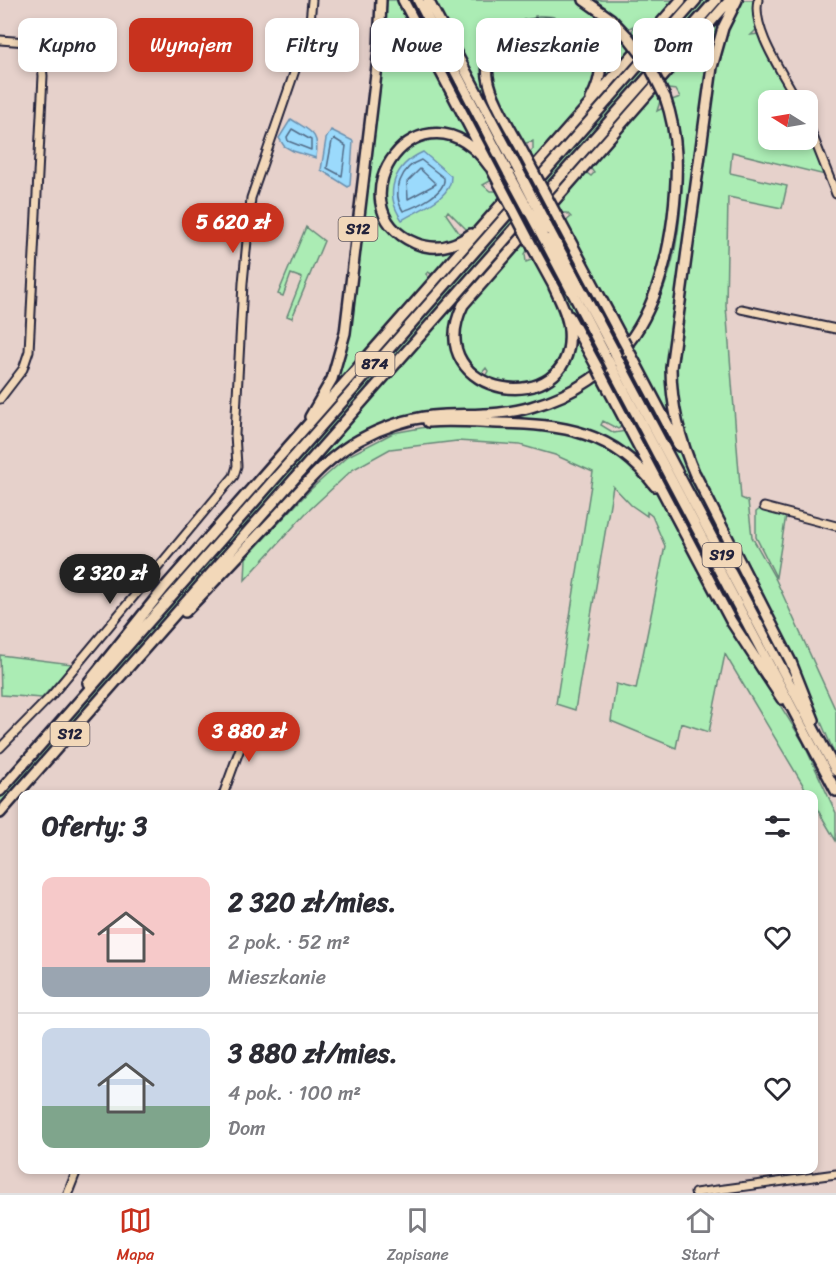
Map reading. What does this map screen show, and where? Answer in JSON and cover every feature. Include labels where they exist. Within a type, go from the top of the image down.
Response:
[{"type":"highway","name":"S12","points":[[0,791],[55,728],[134,622],[291,444],[326,390],[344,340],[379,49],[381,0]]},
{"type":"highway","points":[[403,0],[532,248],[743,641],[805,733]]},
{"type":"highway","name":"S19","points":[[417,0],[513,170]]},
{"type":"highway","name":"S19","points":[[428,0],[513,170],[610,354],[836,771]]},
{"type":"highway","points":[[140,654],[158,641],[312,477],[344,450],[384,428],[419,418],[509,412],[548,402],[594,376],[620,352],[638,330],[651,307],[667,260],[678,157],[674,125],[665,97],[648,63],[611,19],[584,0]]},
{"type":"highway","points":[[291,444],[681,0]]},
{"type":"highway","name":"874","points":[[55,728],[696,0]]},
{"type":"highway","name":"874","points":[[140,654],[716,0]]},
{"type":"highway","points":[[554,287],[569,331],[567,349],[557,369],[538,384],[518,390],[492,386],[475,376],[462,360],[455,336],[457,317],[468,297],[730,0]]},
{"type":"highway","points":[[696,477],[682,443],[675,415],[671,368],[712,67],[723,28],[737,0]]},
{"type":"highway","points":[[551,13],[578,25],[588,34],[598,53],[599,79],[593,96],[577,120]]},
{"type":"highway","points":[[524,15],[507,25],[490,53],[488,69],[493,92],[791,662],[824,748]]},
{"type":"highway","points":[[490,167],[475,148],[458,138],[440,134],[422,136],[396,151],[385,167],[380,189],[382,206],[392,225],[407,239],[426,247],[454,244],[491,218]]},
{"type":"highway","name":"S19","points":[[616,365],[836,791]]},
{"type":"highway","points":[[363,438],[432,422],[540,424],[568,428],[600,440],[627,456],[650,479],[675,515]]},
{"type":"highway","name":"S12","points":[[20,790],[140,654]]},
{"type":"highway","name":"S12","points":[[0,813],[18,793]]},
{"type":"street","points":[[0,748],[51,696],[234,476],[237,466],[235,434],[243,283],[251,198],[310,22],[312,0]]},
{"type":"street","points":[[758,0],[757,15],[760,30],[792,90]]},
{"type":"street","points":[[0,40],[40,43],[43,76],[29,351],[23,369],[0,399]]},
{"type":"street","points":[[818,149],[836,194]]},
{"type":"street","points":[[741,309],[836,329]]},
{"type":"street","points":[[764,507],[836,526]]},
{"type":"street","points":[[225,790],[249,724]]},
{"type":"street","points":[[68,1193],[75,1174]]},
{"type":"street","points":[[695,1193],[836,1174]]},
{"type":"green space","points":[[384,0],[400,0],[409,18],[383,18]]},
{"type":"green space","points":[[406,0],[412,0],[422,18],[415,18]]},
{"type":"green space","points":[[434,0],[577,0],[604,18],[476,18],[476,72],[486,72],[524,157],[522,159],[518,153],[515,155],[464,57],[464,18],[443,18]]},
{"type":"green space","points":[[593,0],[677,0],[662,18],[633,18],[633,26],[628,29],[621,23],[621,18],[615,18]]},
{"type":"green space","points":[[684,0],[687,0],[671,18],[668,18]]},
{"type":"green space","points":[[699,0],[712,0],[696,18],[683,18]]},
{"type":"green space","points":[[723,0],[727,0],[711,18],[707,18]]},
{"type":"green space","points":[[734,0],[723,24],[671,349],[676,435],[631,349],[662,294],[671,265],[680,218],[681,143],[672,100],[680,97],[676,90],[668,89],[664,80],[672,72],[714,72],[714,23]]},
{"type":"green space","points":[[740,0],[756,0],[758,28],[751,35],[759,34],[789,90],[758,90],[758,150],[816,150],[825,175],[732,152],[730,173],[787,186],[782,208],[728,197],[726,306],[741,498],[748,501],[752,537],[776,580],[836,711],[836,757],[797,666],[700,476],[687,445],[676,395],[676,370],[716,67],[726,29]]},
{"type":"green space","points":[[535,16],[549,16],[558,18],[535,18]]},
{"type":"green space","points":[[621,42],[627,42],[633,52],[621,65]]},
{"type":"green space","points":[[633,58],[633,62],[166,596],[130,633],[621,72]]},
{"type":"green space","points":[[379,72],[437,72],[475,145],[451,134],[425,134],[412,138],[391,154],[383,165],[379,202],[410,244],[463,243],[435,276],[428,272],[426,274],[430,279],[323,405],[334,381]]},
{"type":"green space","points":[[444,72],[450,72],[503,172],[504,180],[501,182]]},
{"type":"green space","points":[[493,72],[595,72],[591,88],[583,104],[572,120],[533,163],[528,154],[533,149],[533,141],[523,144],[509,121],[498,98]]},
{"type":"green space","points":[[600,72],[615,72],[599,89]]},
{"type":"green space","points":[[636,72],[649,72],[0,808],[0,797]]},
{"type":"green space","points":[[660,72],[664,72],[460,305],[454,320],[454,344],[477,380],[504,392],[524,391],[542,385],[570,350],[573,327],[595,371],[544,399],[512,408],[440,412],[348,442],[231,558]]},
{"type":"green space","points":[[656,88],[661,98],[657,111],[665,107],[668,116],[674,193],[668,238],[655,286],[637,326],[625,339],[564,223],[571,217],[567,213],[559,213],[554,204],[584,171],[591,176],[594,173],[589,166]]},
{"type":"green space","points":[[434,137],[453,142],[475,156],[492,180],[483,185],[490,191],[498,191],[501,198],[469,232],[448,211],[446,214],[462,237],[435,244],[421,242],[408,236],[398,227],[390,216],[384,189],[386,175],[395,157],[410,146]]},
{"type":"green space","points":[[557,220],[782,647],[806,702],[556,232],[558,230],[555,223]]},
{"type":"green space","points":[[306,227],[324,241],[292,318],[287,316],[302,278],[291,274],[283,296],[278,294]]},
{"type":"green space","points":[[523,240],[528,249],[525,254],[526,262],[534,259],[559,307],[566,328],[561,356],[548,374],[539,380],[512,387],[485,377],[488,371],[486,368],[481,374],[468,361],[460,340],[461,324],[467,308],[487,278]]},
{"type":"green space","points":[[537,243],[540,247],[542,246],[768,675],[743,637],[535,245]]},
{"type":"green space","points":[[599,379],[623,426],[618,429],[603,421],[601,425],[614,433],[626,431],[650,475],[606,439],[480,419],[513,415],[542,407],[571,395]]},
{"type":"green space","points":[[437,425],[501,425],[559,431],[586,439],[612,452],[636,470],[659,496],[724,615],[803,742],[836,813],[836,841],[818,810],[818,790],[806,790],[725,654],[709,732],[681,723],[676,748],[611,721],[616,684],[636,689],[665,546],[652,516],[647,512],[647,516],[631,505],[613,486],[575,710],[556,704],[593,472],[555,455],[520,445],[457,441],[390,449],[352,470],[305,514],[245,580],[246,558],[310,490],[348,456],[393,433]]},
{"type":"green space","points":[[760,509],[786,515],[776,577],[756,537],[756,512]]},
{"type":"green space","points":[[0,655],[72,664],[42,698],[1,695]]},
{"type":"water","points":[[291,119],[309,130],[315,138],[316,158],[284,146],[279,138]]},
{"type":"water","points":[[331,130],[353,141],[348,187],[321,170],[326,139]]},
{"type":"water","points":[[423,152],[451,176],[450,184],[440,197],[402,220],[393,200],[394,181],[405,164]]}]
